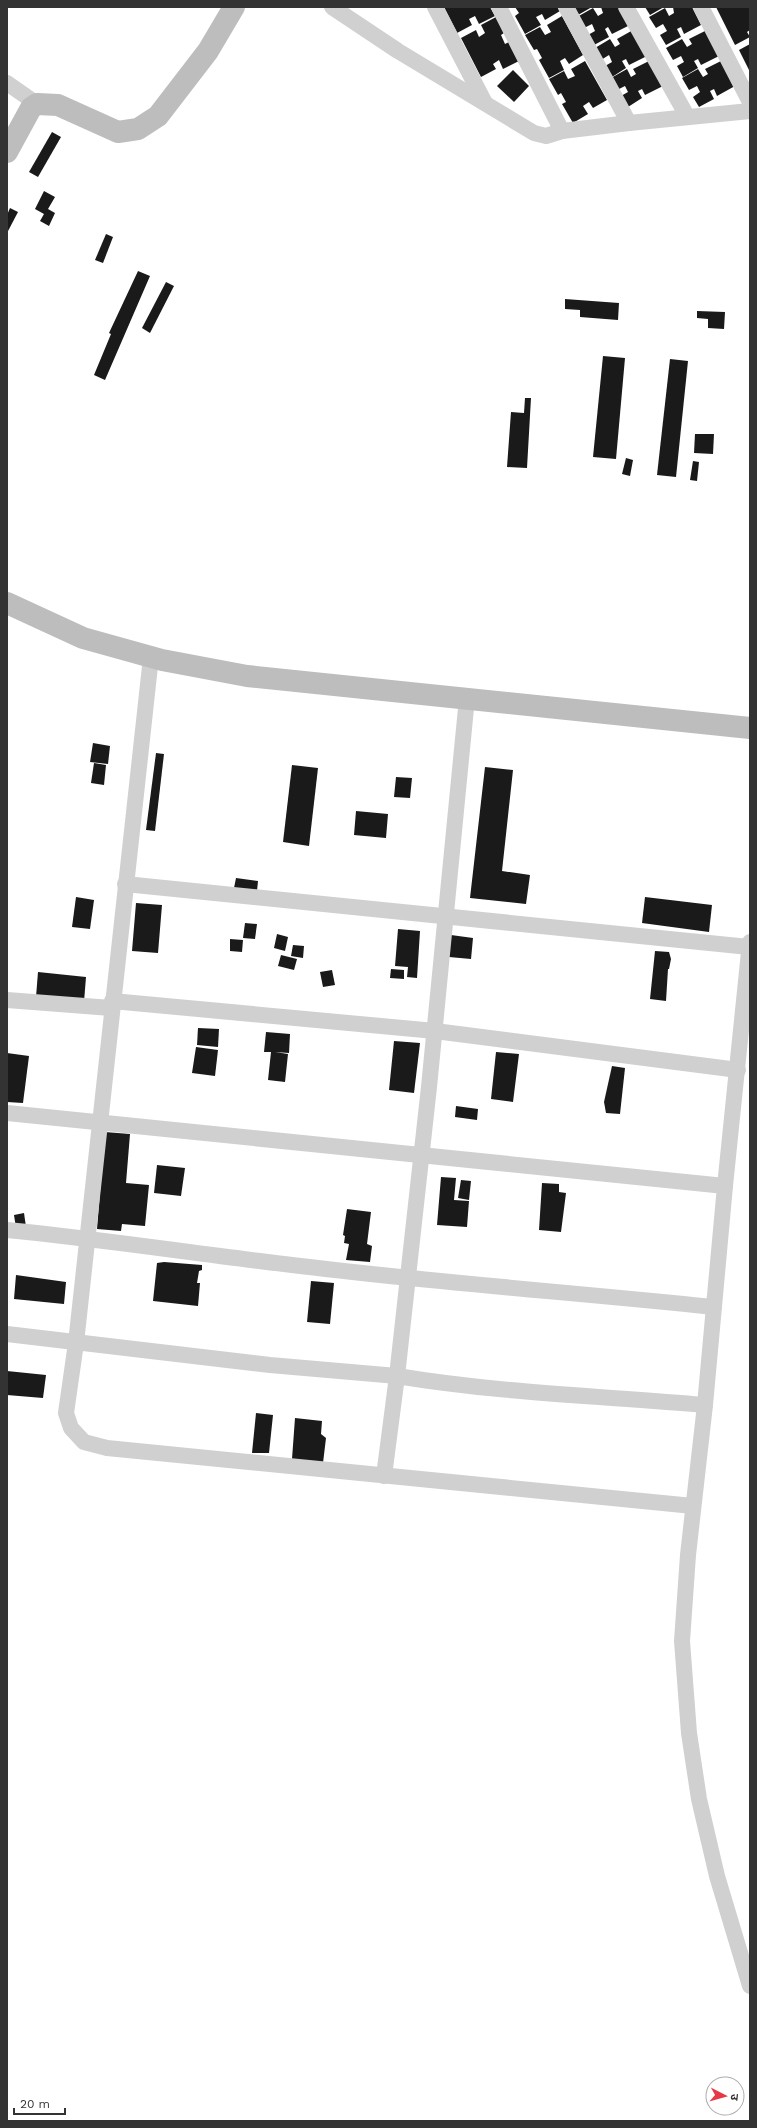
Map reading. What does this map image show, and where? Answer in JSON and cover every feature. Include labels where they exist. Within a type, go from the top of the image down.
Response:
[{"type":"main road","points":[[7,152],[31,108],[37,104],[58,105],[118,132],[138,129],[158,116],[208,51],[234,7]]},
{"type":"main road","points":[[7,603],[83,638],[151,657],[247,676],[750,728]]},
{"type":"street","points":[[332,7],[398,51],[534,133],[546,136],[562,131],[687,116],[750,111]]},
{"type":"street","points":[[435,7],[485,103]]},
{"type":"street","points":[[499,7],[562,131]]},
{"type":"street","points":[[566,7],[629,123]]},
{"type":"street","points":[[626,7],[687,116]]},
{"type":"street","points":[[701,7],[750,102]]},
{"type":"street","points":[[7,83],[37,104]]},
{"type":"street","points":[[151,657],[98,1122],[76,1343],[66,1413],[71,1428],[84,1442],[107,1448],[693,1506]]},
{"type":"street","points":[[384,1476],[397,1376],[435,1031],[467,698]]},
{"type":"street","points":[[126,884],[320,905],[750,944],[725,1186],[706,1405],[688,1555],[682,1641],[689,1733],[699,1800],[715,1869],[750,1986]]},
{"type":"street","points":[[7,1000],[112,1005],[435,1031],[738,1070]]},
{"type":"street","points":[[7,1113],[725,1186]]},
{"type":"street","points":[[7,1230],[87,1238],[283,1264],[408,1278],[714,1307]]},
{"type":"street","points":[[7,1334],[270,1365],[397,1376],[431,1382],[569,1395],[706,1405]]},
{"type":"building","points":[[444,7],[490,7],[495,16],[479,24],[475,16],[469,19],[472,25],[457,33]]},
{"type":"building","points":[[515,7],[557,7],[560,11],[545,20],[542,14],[536,17],[541,25],[525,34],[515,16],[519,13]]},
{"type":"building","points":[[573,7],[592,7],[578,15]]},
{"type":"building","points":[[601,7],[620,7],[630,25],[612,34],[608,27],[605,29],[609,37],[594,45],[588,35],[595,31],[592,24],[584,28],[577,17],[593,8],[598,16],[603,13]]},
{"type":"building","points":[[645,7],[664,7],[650,15]]},
{"type":"building","points":[[673,7],[692,7],[701,25],[684,34],[681,27],[677,29],[681,37],[666,45],[660,35],[667,31],[663,24],[656,28],[649,17],[665,8],[669,16],[674,13]]},
{"type":"building","points":[[716,7],[750,7],[750,30],[747,32],[750,37],[735,45]]},
{"type":"building","points":[[562,16],[583,55],[569,64],[565,58],[560,61],[564,70],[549,78],[539,60],[542,58],[537,49],[534,50],[525,35],[540,27],[545,35],[551,32],[547,25]]},
{"type":"building","points":[[496,17],[504,33],[501,35],[505,44],[509,42],[519,61],[503,69],[499,60],[493,64],[496,69],[481,77],[461,38],[476,30],[479,37],[485,33],[481,25]]},
{"type":"building","points":[[633,30],[647,56],[629,65],[626,59],[622,61],[626,68],[612,77],[605,66],[612,62],[609,55],[601,60],[595,48],[610,39],[615,47],[620,44],[617,39]]},
{"type":"building","points":[[705,31],[719,56],[701,65],[698,59],[694,61],[698,68],[683,77],[677,66],[684,62],[681,56],[673,60],[666,48],[682,39],[687,47],[692,44],[689,39]]},
{"type":"building","points":[[750,44],[750,72],[739,50]]},
{"type":"building","points":[[585,61],[607,100],[593,108],[589,102],[583,106],[588,114],[573,123],[562,104],[566,102],[561,93],[558,95],[549,79],[564,71],[568,79],[575,76],[571,69]]},
{"type":"building","points":[[649,61],[663,86],[645,95],[642,89],[638,91],[642,98],[628,107],[621,96],[628,92],[625,86],[617,90],[611,78],[627,69],[631,77],[636,74],[633,69]]},
{"type":"building","points":[[721,61],[735,86],[717,96],[714,89],[710,91],[714,99],[699,107],[693,97],[700,92],[697,86],[689,90],[682,78],[698,69],[703,77],[708,74],[705,69]]},
{"type":"building","points":[[513,70],[529,86],[514,102],[497,86]]},
{"type":"building","points":[[52,132],[61,137],[38,177],[29,172]]},
{"type":"building","points":[[44,191],[55,197],[48,209],[55,213],[49,226],[40,221],[44,214],[35,209]]},
{"type":"building","points":[[10,208],[18,212],[7,233],[7,215]]},
{"type":"building","points":[[106,234],[113,237],[103,263],[95,260]]},
{"type":"building","points":[[138,271],[150,276],[105,380],[94,375],[111,334],[109,333]]},
{"type":"building","points":[[166,282],[174,286],[150,333],[142,328]]},
{"type":"building","points":[[565,299],[619,303],[618,320],[580,317],[580,310],[565,309]]},
{"type":"building","points":[[697,311],[725,312],[724,329],[708,328],[708,319],[697,318]]},
{"type":"building","points":[[603,356],[625,358],[616,459],[593,457]]},
{"type":"building","points":[[670,359],[688,361],[676,477],[657,475]]},
{"type":"building","points":[[525,398],[531,398],[527,468],[507,467],[511,412],[524,413]]},
{"type":"building","points":[[695,434],[714,434],[713,454],[694,453]]},
{"type":"building","points":[[626,458],[633,460],[630,476],[622,474]]},
{"type":"building","points":[[693,461],[699,462],[697,481],[690,480]]},
{"type":"building","points":[[93,743],[110,746],[108,764],[90,762]]},
{"type":"building","points":[[156,753],[164,754],[155,831],[146,830]]},
{"type":"building","points":[[94,763],[106,765],[104,785],[91,783]]},
{"type":"building","points":[[292,765],[318,768],[309,846],[283,842]]},
{"type":"building","points":[[485,767],[513,770],[502,871],[530,875],[526,904],[470,898]]},
{"type":"building","points":[[396,777],[412,778],[410,798],[394,797]]},
{"type":"building","points":[[356,811],[388,814],[386,838],[354,835]]},
{"type":"building","points":[[236,878],[258,881],[257,891],[234,888]]},
{"type":"building","points":[[76,897],[94,900],[90,929],[72,927]]},
{"type":"building","points":[[645,897],[712,905],[709,932],[642,923]]},
{"type":"building","points":[[136,903],[162,905],[158,953],[132,951]]},
{"type":"building","points":[[245,923],[257,924],[255,939],[243,938]]},
{"type":"building","points":[[398,929],[420,931],[417,978],[407,977],[408,967],[395,966]]},
{"type":"building","points":[[277,934],[288,937],[285,951],[274,948]]},
{"type":"building","points":[[451,935],[473,938],[471,959],[449,957]]},
{"type":"building","points":[[230,939],[243,940],[242,952],[230,951]]},
{"type":"building","points":[[293,945],[304,946],[303,958],[291,956]]},
{"type":"building","points":[[655,951],[669,952],[671,959],[668,969],[666,1001],[650,999]]},
{"type":"building","points":[[281,955],[297,959],[294,970],[278,966]]},
{"type":"building","points":[[391,969],[404,970],[404,979],[390,978]]},
{"type":"building","points":[[332,970],[335,985],[323,987],[320,972]]},
{"type":"building","points":[[38,972],[86,977],[84,1002],[36,997]]},
{"type":"building","points":[[198,1028],[219,1029],[218,1047],[197,1045]]},
{"type":"building","points":[[266,1032],[290,1034],[289,1053],[275,1052],[288,1054],[285,1082],[268,1080],[271,1052],[264,1052]]},
{"type":"building","points":[[394,1041],[420,1043],[414,1093],[389,1090]]},
{"type":"building","points":[[196,1047],[218,1050],[215,1076],[192,1073]]},
{"type":"building","points":[[496,1052],[519,1054],[513,1102],[491,1099]]},
{"type":"building","points":[[7,1053],[29,1056],[23,1103],[7,1102]]},
{"type":"building","points":[[612,1066],[625,1068],[620,1114],[606,1113],[604,1102]]},
{"type":"building","points":[[456,1106],[478,1109],[477,1120],[455,1117]]},
{"type":"building","points":[[105,1132],[130,1134],[126,1183],[149,1185],[145,1226],[122,1224],[121,1231],[97,1229]]},
{"type":"building","points":[[157,1165],[185,1168],[181,1196],[154,1193]]},
{"type":"building","points":[[441,1177],[456,1178],[454,1200],[469,1201],[467,1227],[437,1225]]},
{"type":"building","points":[[461,1180],[471,1181],[469,1200],[458,1198]]},
{"type":"building","points":[[542,1183],[559,1184],[559,1192],[566,1193],[561,1232],[539,1230]]},
{"type":"building","points":[[347,1209],[371,1212],[367,1244],[372,1246],[370,1262],[346,1260],[349,1244],[344,1243],[345,1236],[343,1235]]},
{"type":"building","points":[[24,1213],[26,1227],[16,1228],[14,1215]]},
{"type":"building","points":[[164,1262],[202,1265],[202,1270],[199,1271],[197,1283],[200,1283],[198,1306],[153,1301],[157,1263]]},
{"type":"building","points":[[16,1275],[66,1282],[64,1304],[14,1299]]},
{"type":"building","points":[[311,1281],[334,1283],[330,1324],[307,1322]]},
{"type":"building","points":[[7,1371],[46,1375],[43,1398],[7,1395]]},
{"type":"building","points":[[256,1413],[273,1415],[269,1453],[252,1453]]},
{"type":"building","points":[[295,1418],[322,1421],[321,1434],[326,1438],[323,1463],[292,1459]]}]
